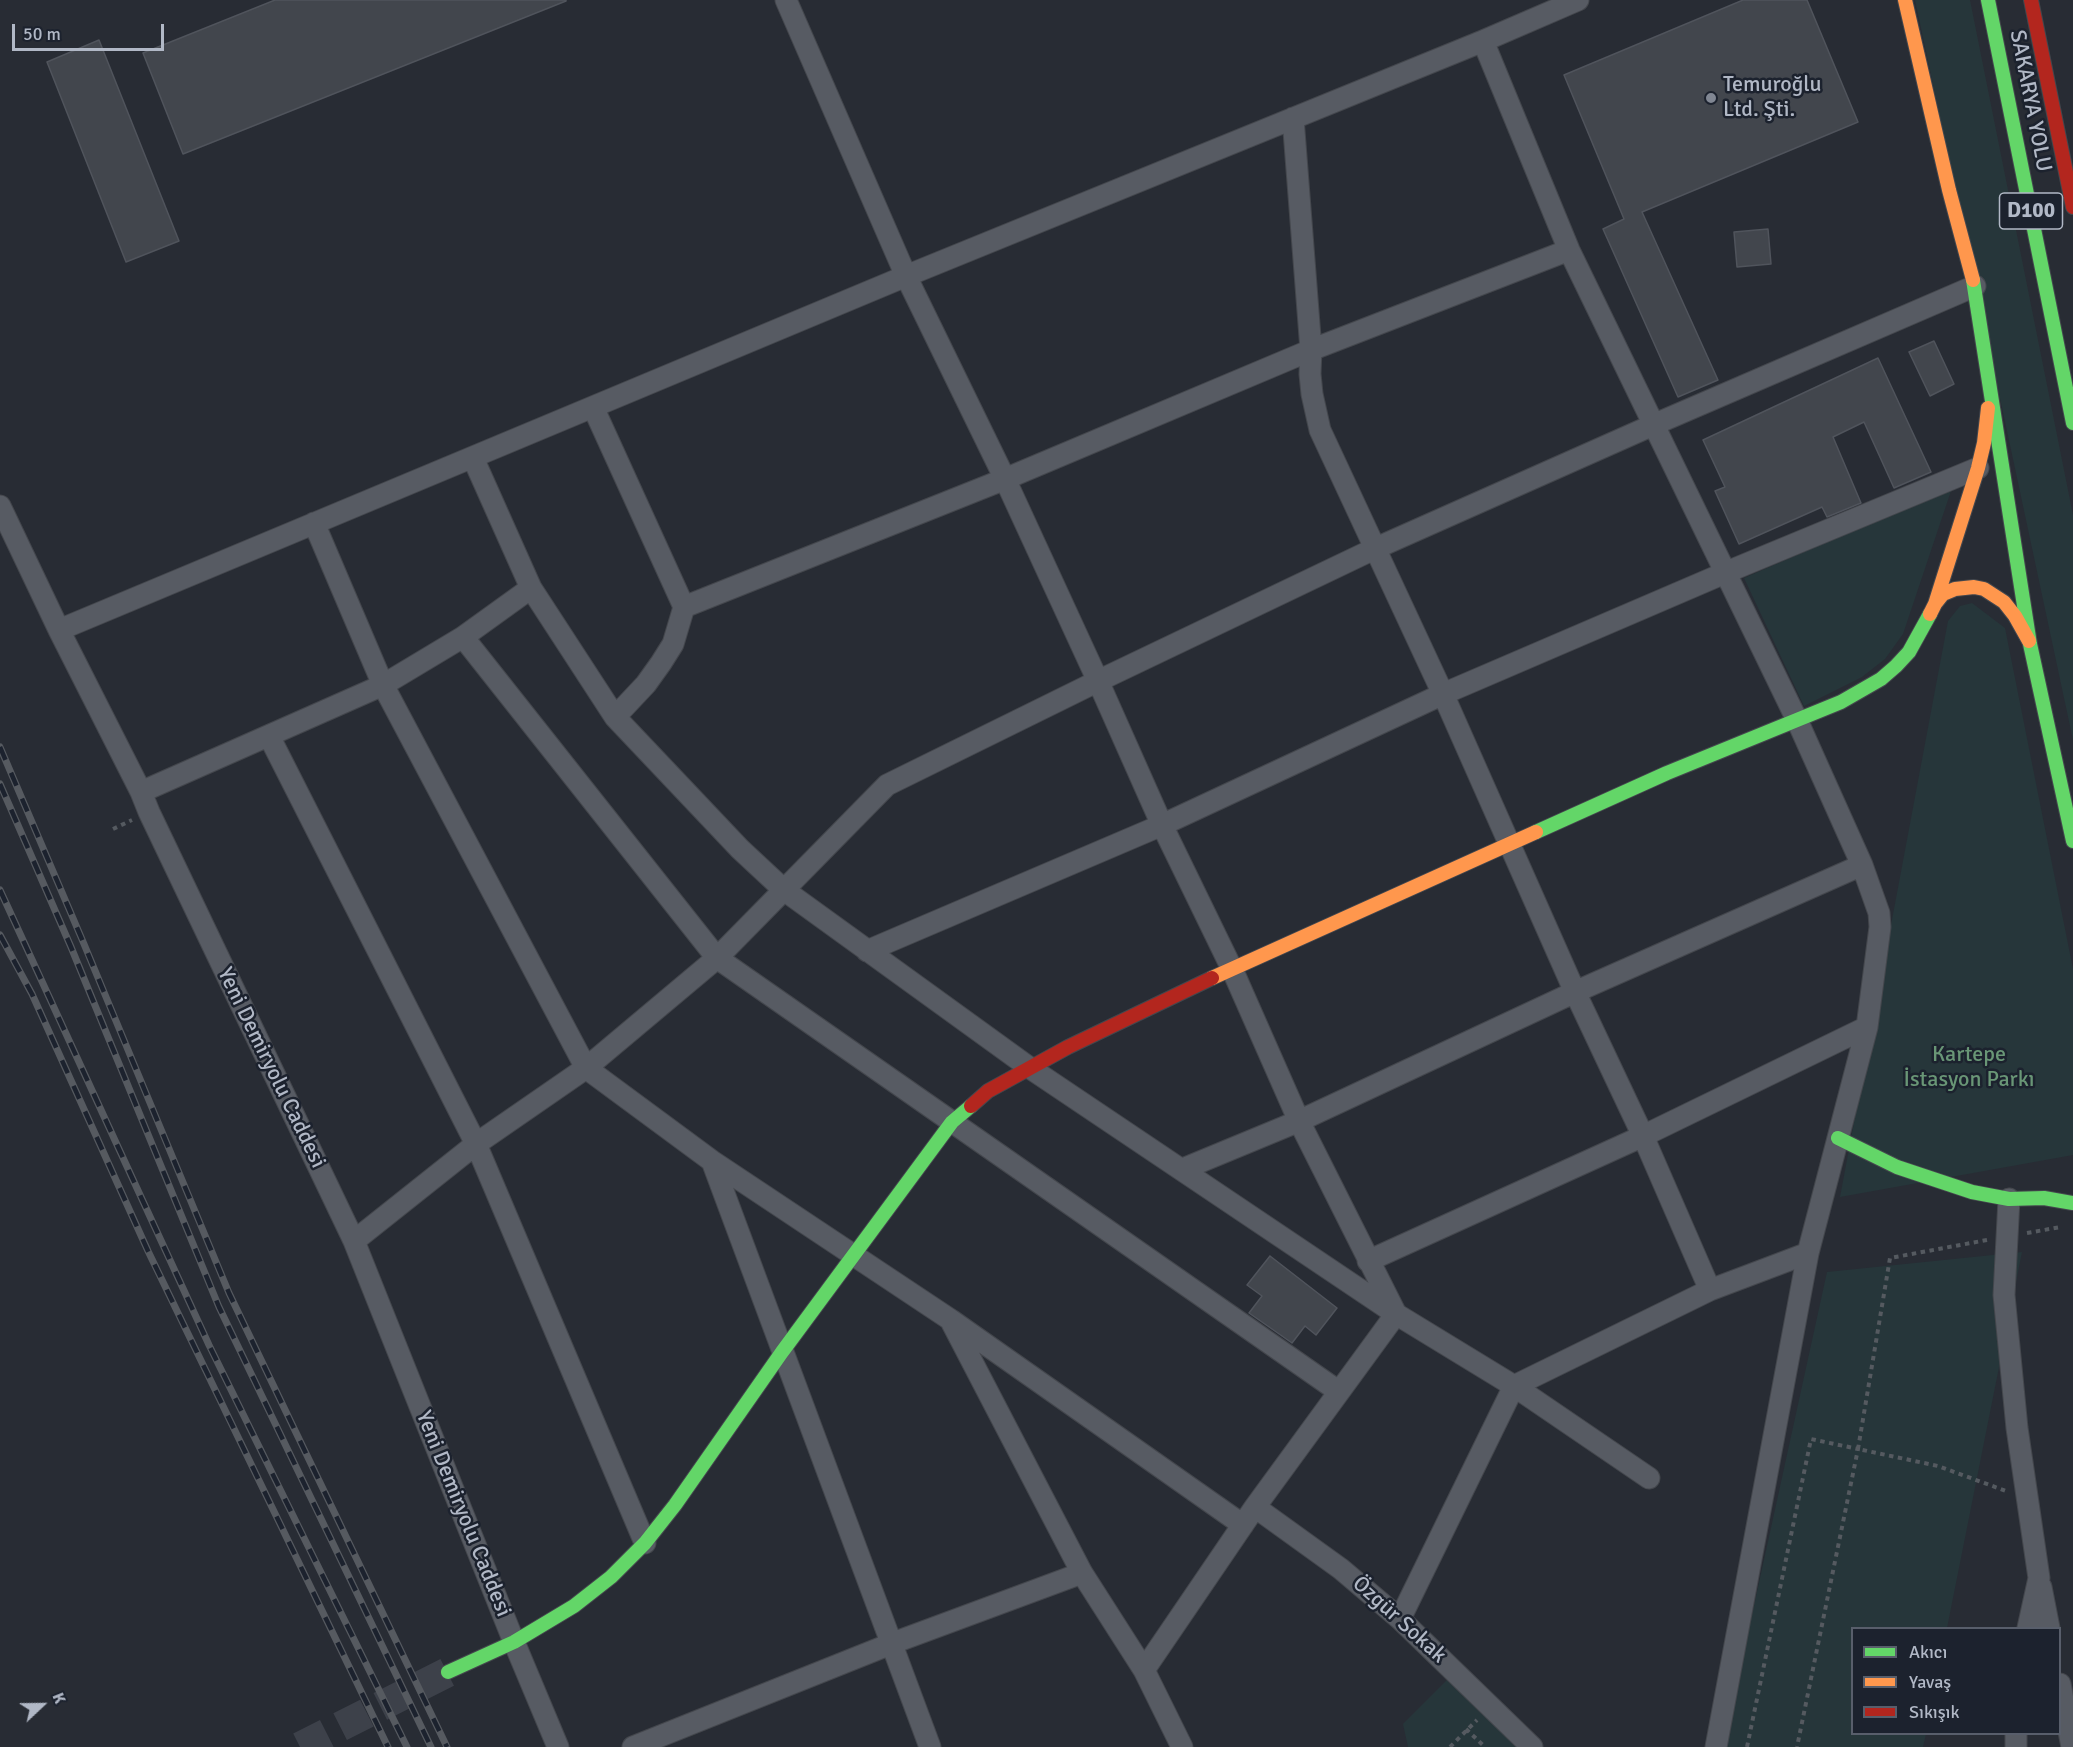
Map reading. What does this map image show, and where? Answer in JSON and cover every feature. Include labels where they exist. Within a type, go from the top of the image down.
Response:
[{"type":"main road","points":[[1905,0],[1948,190],[1975,286],[2030,644],[2073,841]]},
{"type":"main road","name":"SAKARYA YOLU","points":[[1988,0],[2073,423]]},
{"type":"main road","name":"D100","points":[[2031,0],[2073,207]]},
{"type":"main road","points":[[1935,604],[1978,468],[1984,443],[1991,381]]},
{"type":"main road","points":[[448,1672],[514,1642],[574,1606],[594,1591],[645,1543],[675,1505],[853,1254],[952,1122],[988,1092],[1068,1047],[1232,969],[1667,773],[1841,702],[1881,679],[1896,666],[1909,652],[1942,594],[1955,589],[1974,587],[1984,589],[2004,602],[2015,616],[2030,644]]},
{"type":"main road","points":[[1838,1138],[1897,1167],[1972,1192],[2008,1199],[2044,1198],[2073,1203]]},
{"type":"main road","points":[[2044,1198],[2063,1188]]},
{"type":"street","points":[[786,0],[906,276],[1005,479],[1162,825],[1232,969],[1299,1121],[1396,1314]]},
{"type":"street","points":[[59,630],[906,276],[1483,41],[1578,0]]},
{"type":"street","points":[[1483,41],[1569,250],[1797,720],[1862,865],[1879,914],[1880,927],[1867,1027],[1808,1253],[1716,1747]]},
{"type":"street","points":[[1293,118],[1311,350],[1310,374],[1320,430],[1443,694],[1575,992],[1643,1136],[1710,1290]]},
{"type":"street","points":[[684,607],[1005,479],[1311,350],[1569,250]]},
{"type":"street","points":[[354,1241],[476,1144],[586,1068],[717,958],[887,786],[1098,681],[1374,549],[1975,286]]},
{"type":"street","points":[[593,407],[684,607],[672,644],[661,663],[646,684],[615,717]]},
{"type":"street","points":[[473,458],[531,588],[615,717],[740,849],[784,890],[1030,1068],[1396,1314],[1514,1386],[1649,1478]]},
{"type":"street","points":[[867,951],[1162,825],[1443,694],[1727,572],[1978,468]]},
{"type":"street","name":"Yeni Demiryolu Caddesi","points":[[0,506],[59,630],[141,792],[354,1241],[558,1747]]},
{"type":"street","points":[[314,523],[383,686],[586,1068],[712,1161],[951,1320],[1243,1525]]},
{"type":"street","points":[[141,792],[383,686],[463,637],[531,588]]},
{"type":"street","points":[[463,637],[717,958],[1338,1392]]},
{"type":"street","points":[[269,736],[476,1144],[645,1543]]},
{"type":"street","points":[[1183,1170],[1299,1121],[1575,992],[1862,865]]},
{"type":"street","points":[[1368,1261],[1643,1136],[1867,1027]]},
{"type":"street","points":[[712,1161],[930,1747]]},
{"type":"street","points":[[2008,1199],[2004,1295],[2026,1499],[2049,1627]]},
{"type":"street","points":[[1400,1619],[1514,1386],[1710,1290],[1808,1253]]},
{"type":"street","points":[[1144,1670],[1255,1507],[1396,1314]]},
{"type":"street","points":[[951,1320],[1082,1573],[1144,1670],[1182,1747]]},
{"type":"street","name":"Özgür Sokak","points":[[1255,1507],[1341,1569],[1400,1619],[1532,1747]]},
{"type":"street","points":[[633,1747],[893,1643],[1082,1573]]},
{"type":"street","points":[[2028,1627],[2039,1578]]},
{"type":"street","points":[[2061,1696],[2063,1719],[2072,1747]]},
{"type":"path","points":[[1797,1747],[1858,1449],[1890,1258],[2062,1227]]},
{"type":"path","points":[[1747,1747],[1810,1439],[1938,1466],[2026,1499]]},
{"type":"path","points":[[1450,1747],[1466,1730],[1485,1747]]},
{"type":"green space","points":[[1915,0],[1970,0],[2073,515],[2073,740]]},
{"type":"green space","points":[[1952,488],[1903,634],[1885,659],[1862,677],[1804,706],[1744,578]]},
{"type":"green space","name":"Kartepe İstasyon Parkı","points":[[1972,603],[2005,628],[2073,969],[2073,1155],[1840,1197],[1948,621],[1960,606]]},
{"type":"green space","points":[[2022,1252],[1947,1627],[1851,1627],[1851,1735],[1926,1735],[1923,1747],[1723,1747],[1827,1272]]},
{"type":"green space","points":[[1447,1680],[1517,1747],[1408,1747],[1403,1724]]},
{"type":"building","points":[[275,0],[566,1],[183,154],[143,53]]},
{"type":"building","name":"Temuroğlu Ltd. Şti.","points":[[1743,0],[1807,0],[1858,122],[1642,212],[1718,380],[1678,397],[1603,229],[1624,219],[1564,75]]},
{"type":"building","points":[[99,40],[179,241],[126,262],[47,62]]},
{"type":"building","points":[[1768,229],[1771,264],[1737,267],[1734,232]]},
{"type":"building","points":[[1934,341],[1954,384],[1930,396],[1909,352]]},
{"type":"building","points":[[1878,358],[1931,472],[1894,488],[1864,422],[1833,437],[1861,503],[1827,517],[1822,507],[1739,544],[1715,491],[1725,487],[1703,440]]},
{"type":"building","points":[[1270,1256],[1337,1308],[1316,1335],[1305,1326],[1292,1343],[1249,1313],[1262,1296],[1247,1285]]},
{"type":"tunnel","points":[[300,1747],[448,1672]]},
{"type":"railway","points":[[0,747],[229,1293],[447,1747]]},
{"type":"railway","points":[[0,784],[71,947],[219,1307],[431,1747]]},
{"type":"railway","points":[[0,890],[209,1345],[407,1747]]},
{"type":"railway","points":[[0,935],[32,994],[148,1251],[388,1747]]},
{"type":"traffic: fast","points":[[1988,0],[2073,423]]},
{"type":"traffic: fast","points":[[1973,280],[2030,644],[2073,841]]},
{"type":"traffic: fast","points":[[1536,832],[1667,773],[1841,702],[1881,679],[1896,666],[1909,652],[1930,614]]},
{"type":"traffic: fast","points":[[448,1672],[514,1642],[574,1606],[611,1577],[645,1543],[675,1505],[782,1352],[952,1122],[971,1106]]},
{"type":"traffic: fast","points":[[1838,1138],[1897,1167],[1972,1192],[2009,1199],[2044,1198],[2073,1203]]},
{"type":"traffic: slow","points":[[1905,0],[1949,190],[1973,280]]},
{"type":"traffic: slow","points":[[1930,614],[1978,468],[1984,443],[1988,408]]},
{"type":"traffic: slow","points":[[1935,604],[1943,594],[1955,589],[1974,587],[1984,589],[2004,602],[2029,641]]},
{"type":"traffic: slow","points":[[1212,978],[1536,832]]},
{"type":"traffic: jam","points":[[2031,0],[2073,207]]},
{"type":"traffic: jam","points":[[971,1106],[988,1091],[1068,1047],[1212,978]]},
{"type":"place","name":"Temuroğlu Ltd. Şti.","points":[[1711,98]]}]
